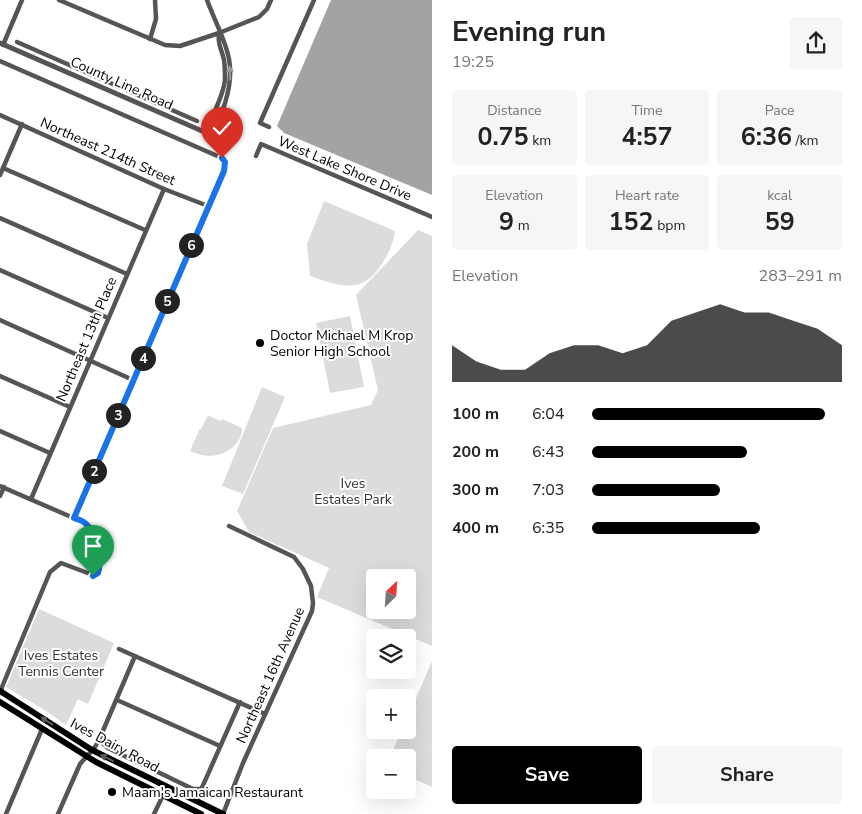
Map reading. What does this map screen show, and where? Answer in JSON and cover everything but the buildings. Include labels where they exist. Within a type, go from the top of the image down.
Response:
[{"type":"main road","name":"Ives Dairy Road","points":[[0,692],[92,750],[223,814]]},
{"type":"main road","name":"Ives Dairy Road","points":[[0,702],[87,756],[201,814]]},
{"type":"street","points":[[0,52],[1,44],[22,0]]},
{"type":"street","points":[[59,0],[164,45],[180,46],[220,33],[259,17],[267,9],[271,0]]},
{"type":"street","points":[[150,39],[156,19],[155,0]]},
{"type":"street","points":[[207,0],[230,58],[231,82],[224,108],[215,127],[209,134]]},
{"type":"street","points":[[269,127],[260,123],[314,0]]},
{"type":"street","points":[[209,134],[210,125],[225,82],[224,59],[218,41],[220,33]]},
{"type":"street","points":[[16,42],[198,121]]},
{"type":"street","name":"County Line Road","points":[[1,44],[209,134],[228,148]]},
{"type":"street","points":[[0,61],[222,158],[225,162],[224,171],[74,518]]},
{"type":"street","name":"Northeast 214th Street","points":[[0,115],[164,189],[208,206]]},
{"type":"street","points":[[0,175],[22,124]]},
{"type":"street","points":[[210,125],[237,137]]},
{"type":"street","name":"West Lake Shore Drive","points":[[256,156],[261,144],[432,217]]},
{"type":"street","points":[[3,168],[145,230]]},
{"type":"street","name":"Northeast 13th Place","points":[[31,500],[164,189]]},
{"type":"street","points":[[0,218],[127,274]]},
{"type":"street","points":[[0,270],[108,318]]},
{"type":"street","points":[[0,320],[133,380]]},
{"type":"street","points":[[0,376],[70,408]]},
{"type":"street","points":[[0,431],[50,453]]},
{"type":"street","points":[[0,496],[2,487],[85,523],[95,539],[100,558],[100,567],[98,573],[93,576],[61,563],[50,572],[0,692]]},
{"type":"street","name":"Northeast 16th Avenue","points":[[223,814],[243,762],[312,612],[313,594],[307,576],[294,557],[228,526]]},
{"type":"street","points":[[119,649],[265,714]]},
{"type":"street","points":[[58,814],[80,764],[99,740],[136,656]]},
{"type":"street","points":[[117,700],[220,746]]},
{"type":"street","points":[[196,801],[240,702]]},
{"type":"street","points":[[6,814],[42,729]]},
{"type":"street","points":[[99,740],[108,748],[192,789],[202,789]]},
{"type":"street","points":[[154,814],[167,787]]},
{"type":"green space","points":[[324,201],[395,231],[391,246],[383,262],[378,270],[366,281],[347,286],[310,276],[307,244]]},
{"type":"green space","name":"Ives Estates Park","points":[[418,230],[432,236],[432,646],[416,639],[416,629],[392,629],[369,619],[416,619],[416,569],[366,569],[366,618],[317,597],[329,568],[249,532],[237,511],[273,428],[371,405],[378,390],[356,295]]},
{"type":"green space","points":[[350,316],[364,387],[330,393],[316,323]]},
{"type":"green space","points":[[262,387],[285,397],[243,494],[222,486]]},
{"type":"green space","points":[[209,416],[221,421],[222,419],[242,428],[239,440],[232,448],[221,454],[209,456],[190,451],[200,428]]},
{"type":"green space","name":"Ives Estates Tennis Center","points":[[39,609],[114,643],[88,704],[78,699],[66,725],[6,687]]},
{"type":"green space","points":[[432,661],[432,787],[416,780],[416,749],[394,749],[398,739],[416,739],[416,698]]},
{"type":"shaded area","points":[[331,0],[432,0],[432,195],[284,133],[277,126]]},
{"type":"place","name":"Doctor Michael M Krop Senior High School","points":[[260,343]]},
{"type":"place","name":"Maam's Jamaican Restaurant","points":[[112,792]]},
{"type":"route","points":[[93,576],[98,573],[100,567],[100,558],[95,539],[89,527],[74,518],[224,171],[225,162],[222,158]]}]
